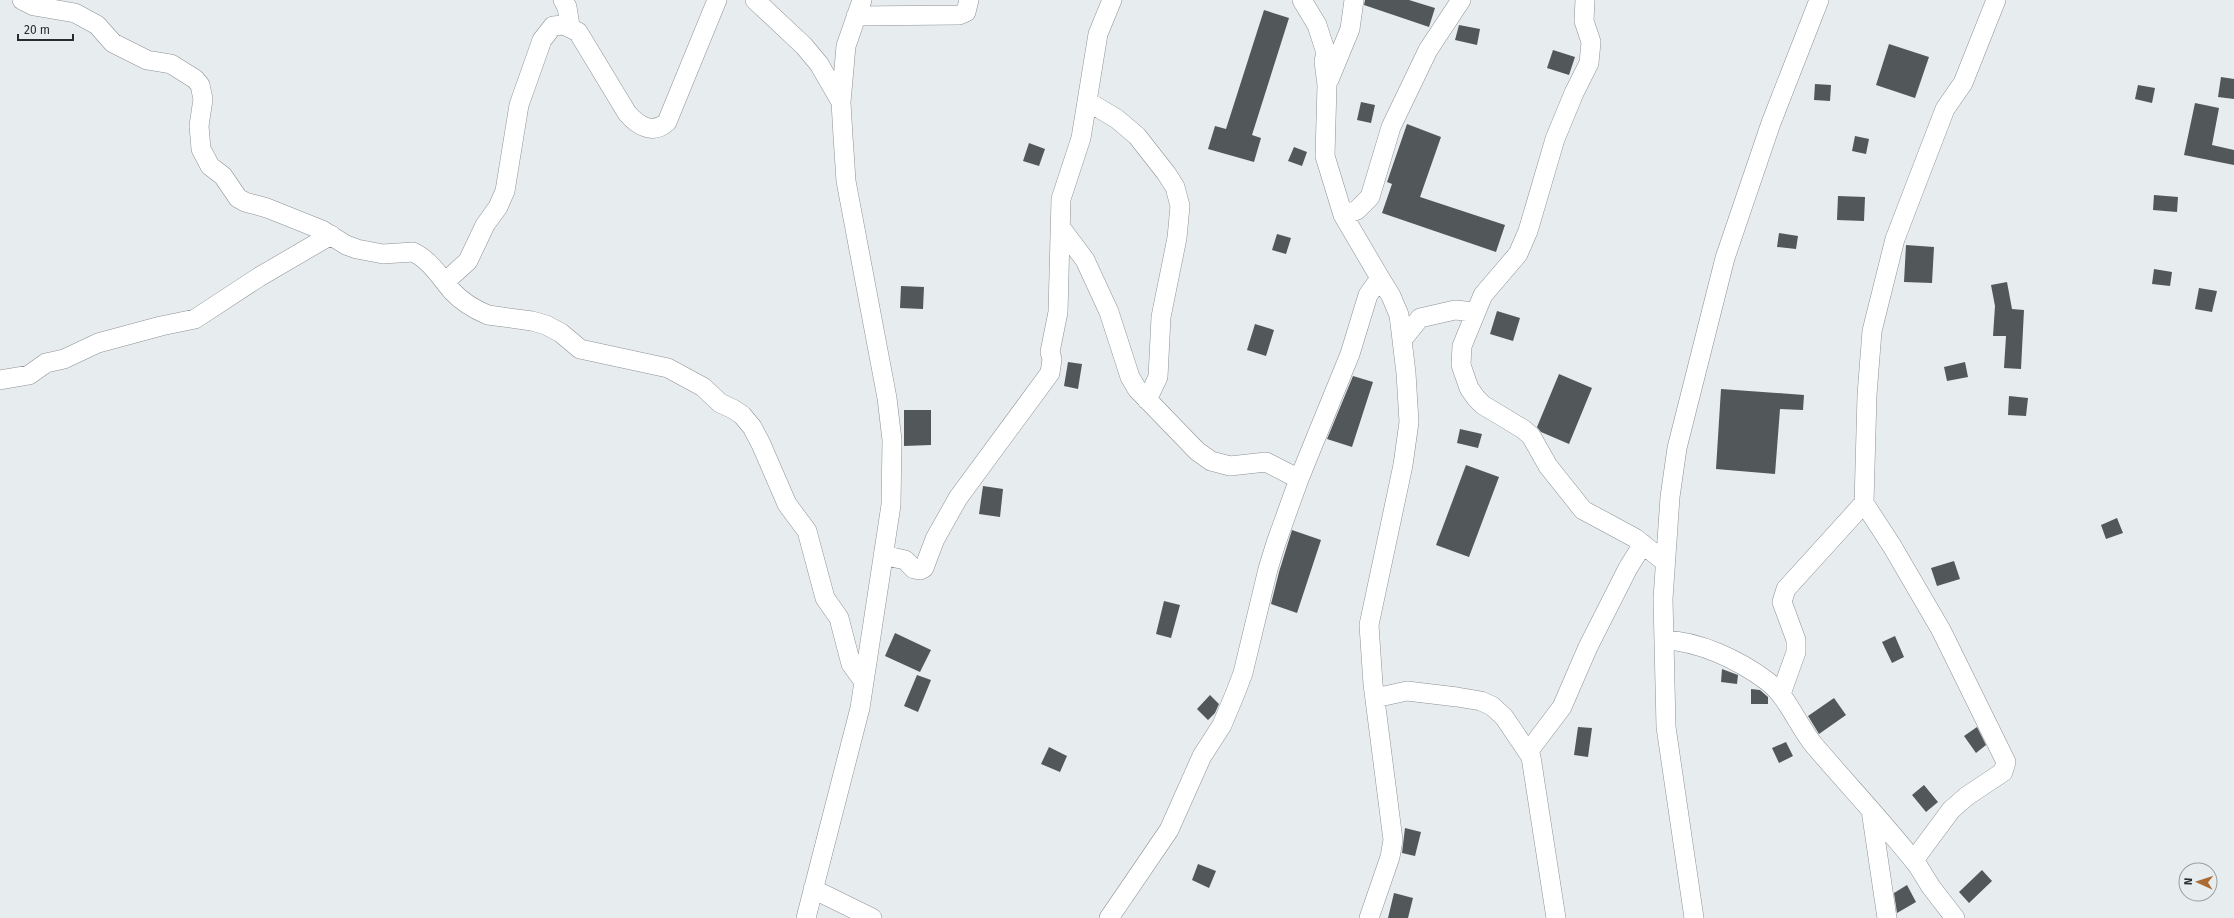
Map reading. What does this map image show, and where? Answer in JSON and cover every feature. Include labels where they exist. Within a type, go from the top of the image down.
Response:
[{"type":"street","points":[[22,0],[34,6],[65,5],[102,30],[114,43],[147,60],[171,64],[195,79],[200,85],[203,99],[199,138],[201,150],[210,166],[223,176],[238,198],[245,202],[267,208],[331,235],[346,245],[372,252],[413,252],[437,271],[459,297],[488,315],[532,321],[546,325],[561,333],[580,349],[668,368],[703,387],[720,403],[742,415],[761,444],[787,504],[806,531],[825,598],[839,618],[851,664],[864,682]]},
{"type":"street","points":[[563,0],[567,7],[570,26]]},
{"type":"street","points":[[446,281],[468,261],[485,225],[498,207],[505,191],[519,104],[542,40],[553,26],[570,26],[578,32],[627,113],[642,126],[656,128],[667,122],[717,0]]},
{"type":"street","points":[[755,0],[804,46],[819,64],[841,102]]},
{"type":"street","points":[[806,918],[853,737],[864,682],[891,505],[892,440],[887,398],[874,318],[846,181],[841,102],[846,46],[859,8],[959,15],[966,12],[969,0]]},
{"type":"street","points":[[883,555],[905,560],[914,569],[920,570],[924,568],[935,539],[958,498],[1050,373],[1052,359],[1050,352],[1058,312],[1061,199],[1081,138],[1098,34],[1112,0]]},
{"type":"street","points":[[1302,0],[1317,25],[1326,53],[1324,61],[1327,85],[1325,156],[1342,215],[1391,296],[1399,315],[1409,422],[1403,465],[1369,625],[1375,698],[1393,840],[1390,857],[1369,918]]},
{"type":"street","points":[[1327,85],[1350,30],[1354,0]]},
{"type":"street","points":[[1342,215],[1357,210],[1370,197],[1391,127],[1428,50],[1461,0]]},
{"type":"street","points":[[1585,0],[1584,21],[1591,42],[1589,63],[1574,93],[1555,139],[1528,232],[1518,254],[1483,295],[1475,312],[1461,356],[1470,388],[1476,398],[1483,405],[1523,429],[1531,436],[1548,466],[1583,510],[1643,544],[1665,562]]},
{"type":"street","points":[[1694,918],[1666,727],[1664,640],[1665,562],[1670,496],[1677,448],[1724,258],[1771,122],[1819,0]]},
{"type":"street","points":[[1914,860],[1951,810],[1967,796],[2003,772],[2006,762],[1940,630],[1892,546],[1864,503],[1868,389],[1872,330],[1895,239],[1945,109],[1963,82],[1996,0]]},
{"type":"street","points":[[1087,101],[1117,119],[1137,136],[1157,160],[1175,188],[1180,206],[1177,238],[1161,317],[1158,377],[1148,400]]},
{"type":"street","points":[[1061,228],[1085,260],[1109,312],[1130,377],[1137,389],[1197,451],[1211,461],[1230,466],[1266,462],[1299,479]]},
{"type":"street","points":[[0,380],[29,375],[46,363],[64,359],[98,343],[161,326],[195,319],[259,277],[331,235]]},
{"type":"street","points":[[1109,918],[1169,830],[1202,756],[1222,725],[1243,674],[1268,569],[1299,479],[1350,354],[1368,295],[1380,278]]},
{"type":"street","points":[[1402,340],[1420,318],[1455,310],[1475,312]]},
{"type":"street","points":[[1781,694],[1796,652],[1796,640],[1782,602],[1786,589],[1864,503]]},
{"type":"street","points":[[1528,752],[1562,707],[1588,647],[1643,544]]},
{"type":"street","points":[[1664,640],[1679,640],[1720,655],[1767,681],[1781,694],[1812,742],[1914,860],[1931,887],[1955,918]]},
{"type":"street","points":[[1375,698],[1407,691],[1481,701],[1492,706],[1504,717],[1532,758],[1537,781],[1556,918]]},
{"type":"street","points":[[1871,810],[1887,918]]},
{"type":"street","points":[[813,889],[872,918]]},
{"type":"building","points":[[1365,0],[1409,0],[1435,8],[1429,27],[1364,5]]},
{"type":"building","points":[[1264,10],[1289,18],[1252,135],[1261,138],[1254,162],[1208,149],[1215,126],[1226,129]]},
{"type":"building","points":[[1459,25],[1480,29],[1477,45],[1455,40]]},
{"type":"building","points":[[1889,44],[1929,57],[1915,98],[1876,85]]},
{"type":"building","points":[[1553,50],[1575,57],[1569,75],[1547,68]]},
{"type":"building","points":[[2221,77],[2234,79],[2234,99],[2218,97]]},
{"type":"building","points":[[1815,84],[1831,85],[1830,101],[1814,100]]},
{"type":"building","points":[[2138,85],[2155,88],[2152,103],[2135,99]]},
{"type":"building","points":[[1361,102],[1375,105],[1371,123],[1357,120]]},
{"type":"building","points":[[2195,103],[2219,108],[2212,145],[2234,150],[2234,165],[2184,155]]},
{"type":"building","points":[[1407,124],[1441,137],[1420,197],[1505,225],[1496,252],[1382,213],[1392,184],[1387,182]]},
{"type":"building","points":[[1855,136],[1869,139],[1866,154],[1852,151]]},
{"type":"building","points":[[1029,143],[1045,149],[1039,166],[1023,161]]},
{"type":"building","points":[[1294,147],[1307,152],[1302,166],[1288,161]]},
{"type":"building","points":[[2154,195],[2178,197],[2177,212],[2153,210]]},
{"type":"building","points":[[1838,196],[1865,197],[1864,221],[1837,220]]},
{"type":"building","points":[[1779,233],[1798,236],[1796,249],[1777,247]]},
{"type":"building","points":[[1277,234],[1291,238],[1286,254],[1272,250]]},
{"type":"building","points":[[1906,245],[1934,247],[1932,283],[1904,282]]},
{"type":"building","points":[[2154,269],[2172,272],[2170,286],[2152,284]]},
{"type":"building","points":[[2007,282],[2012,309],[2024,310],[2021,369],[2004,368],[2006,336],[1993,336],[1995,306],[1991,285]]},
{"type":"building","points":[[901,286],[924,287],[923,309],[900,308]]},
{"type":"building","points":[[2199,288],[2217,291],[2212,312],[2195,309]]},
{"type":"building","points":[[1497,311],[1520,318],[1513,341],[1490,334]]},
{"type":"building","points":[[1255,324],[1274,330],[1266,356],[1247,350]]},
{"type":"building","points":[[1068,362],[1082,364],[1078,389],[1064,386]]},
{"type":"building","points":[[1965,362],[1968,377],[1947,381],[1944,367]]},
{"type":"building","points":[[1559,374],[1592,388],[1569,444],[1541,432],[1537,427]]},
{"type":"building","points":[[1353,376],[1373,382],[1352,447],[1327,439]]},
{"type":"building","points":[[1721,389],[1804,395],[1803,410],[1780,409],[1775,474],[1716,469]]},
{"type":"building","points":[[2009,396],[2028,398],[2026,416],[2008,415]]},
{"type":"building","points":[[904,410],[931,410],[931,445],[904,446]]},
{"type":"building","points":[[1460,429],[1482,434],[1478,448],[1457,443]]},
{"type":"building","points":[[1466,465],[1499,477],[1469,557],[1436,545]]},
{"type":"building","points":[[983,486],[1003,489],[1000,517],[979,514]]},
{"type":"building","points":[[2117,518],[2123,533],[2106,539],[2101,525]]},
{"type":"building","points":[[1292,530],[1321,540],[1297,613],[1271,604]]},
{"type":"building","points":[[1954,561],[1960,579],[1937,586],[1931,568]]},
{"type":"building","points":[[1164,601],[1180,605],[1171,638],[1156,634]]},
{"type":"building","points":[[895,633],[931,650],[920,672],[885,656]]},
{"type":"building","points":[[1895,636],[1904,657],[1892,663],[1882,642]]},
{"type":"building","points":[[1722,669],[1738,675],[1737,684],[1721,682]]},
{"type":"building","points":[[917,675],[931,680],[918,712],[904,706]]},
{"type":"building","points":[[1751,689],[1760,690],[1768,697],[1768,704],[1751,704]]},
{"type":"building","points":[[1210,695],[1219,704],[1215,713],[1208,720],[1197,709]]},
{"type":"building","points":[[1834,698],[1846,715],[1819,734],[1808,716]]},
{"type":"building","points":[[1578,727],[1592,728],[1588,757],[1574,755]]},
{"type":"building","points":[[1977,727],[1986,745],[1976,753],[1964,736]]},
{"type":"building","points":[[1786,742],[1793,756],[1779,763],[1772,748]]},
{"type":"building","points":[[1049,747],[1067,756],[1060,772],[1041,764]]},
{"type":"building","points":[[1924,785],[1938,802],[1926,812],[1912,795]]},
{"type":"building","points":[[1405,828],[1421,832],[1415,856],[1402,853]]},
{"type":"building","points":[[1198,864],[1216,871],[1209,888],[1192,880]]},
{"type":"building","points":[[1982,870],[1992,881],[1969,903],[1959,892]]},
{"type":"building","points":[[1907,885],[1916,902],[1897,913],[1894,893]]},
{"type":"building","points":[[1394,893],[1413,898],[1408,918],[1388,918]]}]
